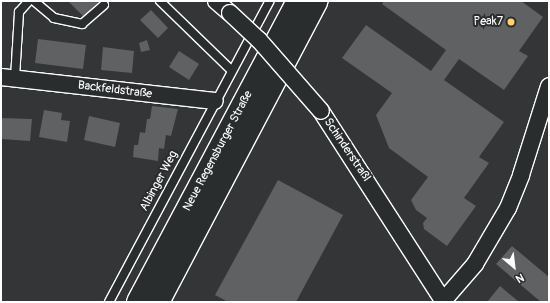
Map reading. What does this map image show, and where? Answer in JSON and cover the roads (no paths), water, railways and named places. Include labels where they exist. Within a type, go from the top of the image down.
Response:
[{"type":"highway","name":"Neue Regensburger Straße","points":[[138,302],[298,1]]},
{"type":"highway","points":[[158,302],[317,1]]},
{"type":"street","name":"Schinderstraßl","points":[[216,1],[284,66],[321,110],[444,302]]},
{"type":"street","name":"Backfeldstraße","points":[[8,77],[215,101]]},
{"type":"street","points":[[444,302],[476,264],[508,208],[521,175],[549,86]]},
{"type":"lane","name":"Backfeldstraße","points":[[8,77],[19,12],[30,1]]},
{"type":"lane","points":[[34,1],[54,18],[82,24],[104,5]]},
{"type":"lane","points":[[160,1],[232,71]]},
{"type":"lane","name":"Albinger Weg","points":[[109,302],[215,101],[270,1]]},
{"type":"place","name":"Peak7","points":[[511,22]]}]
